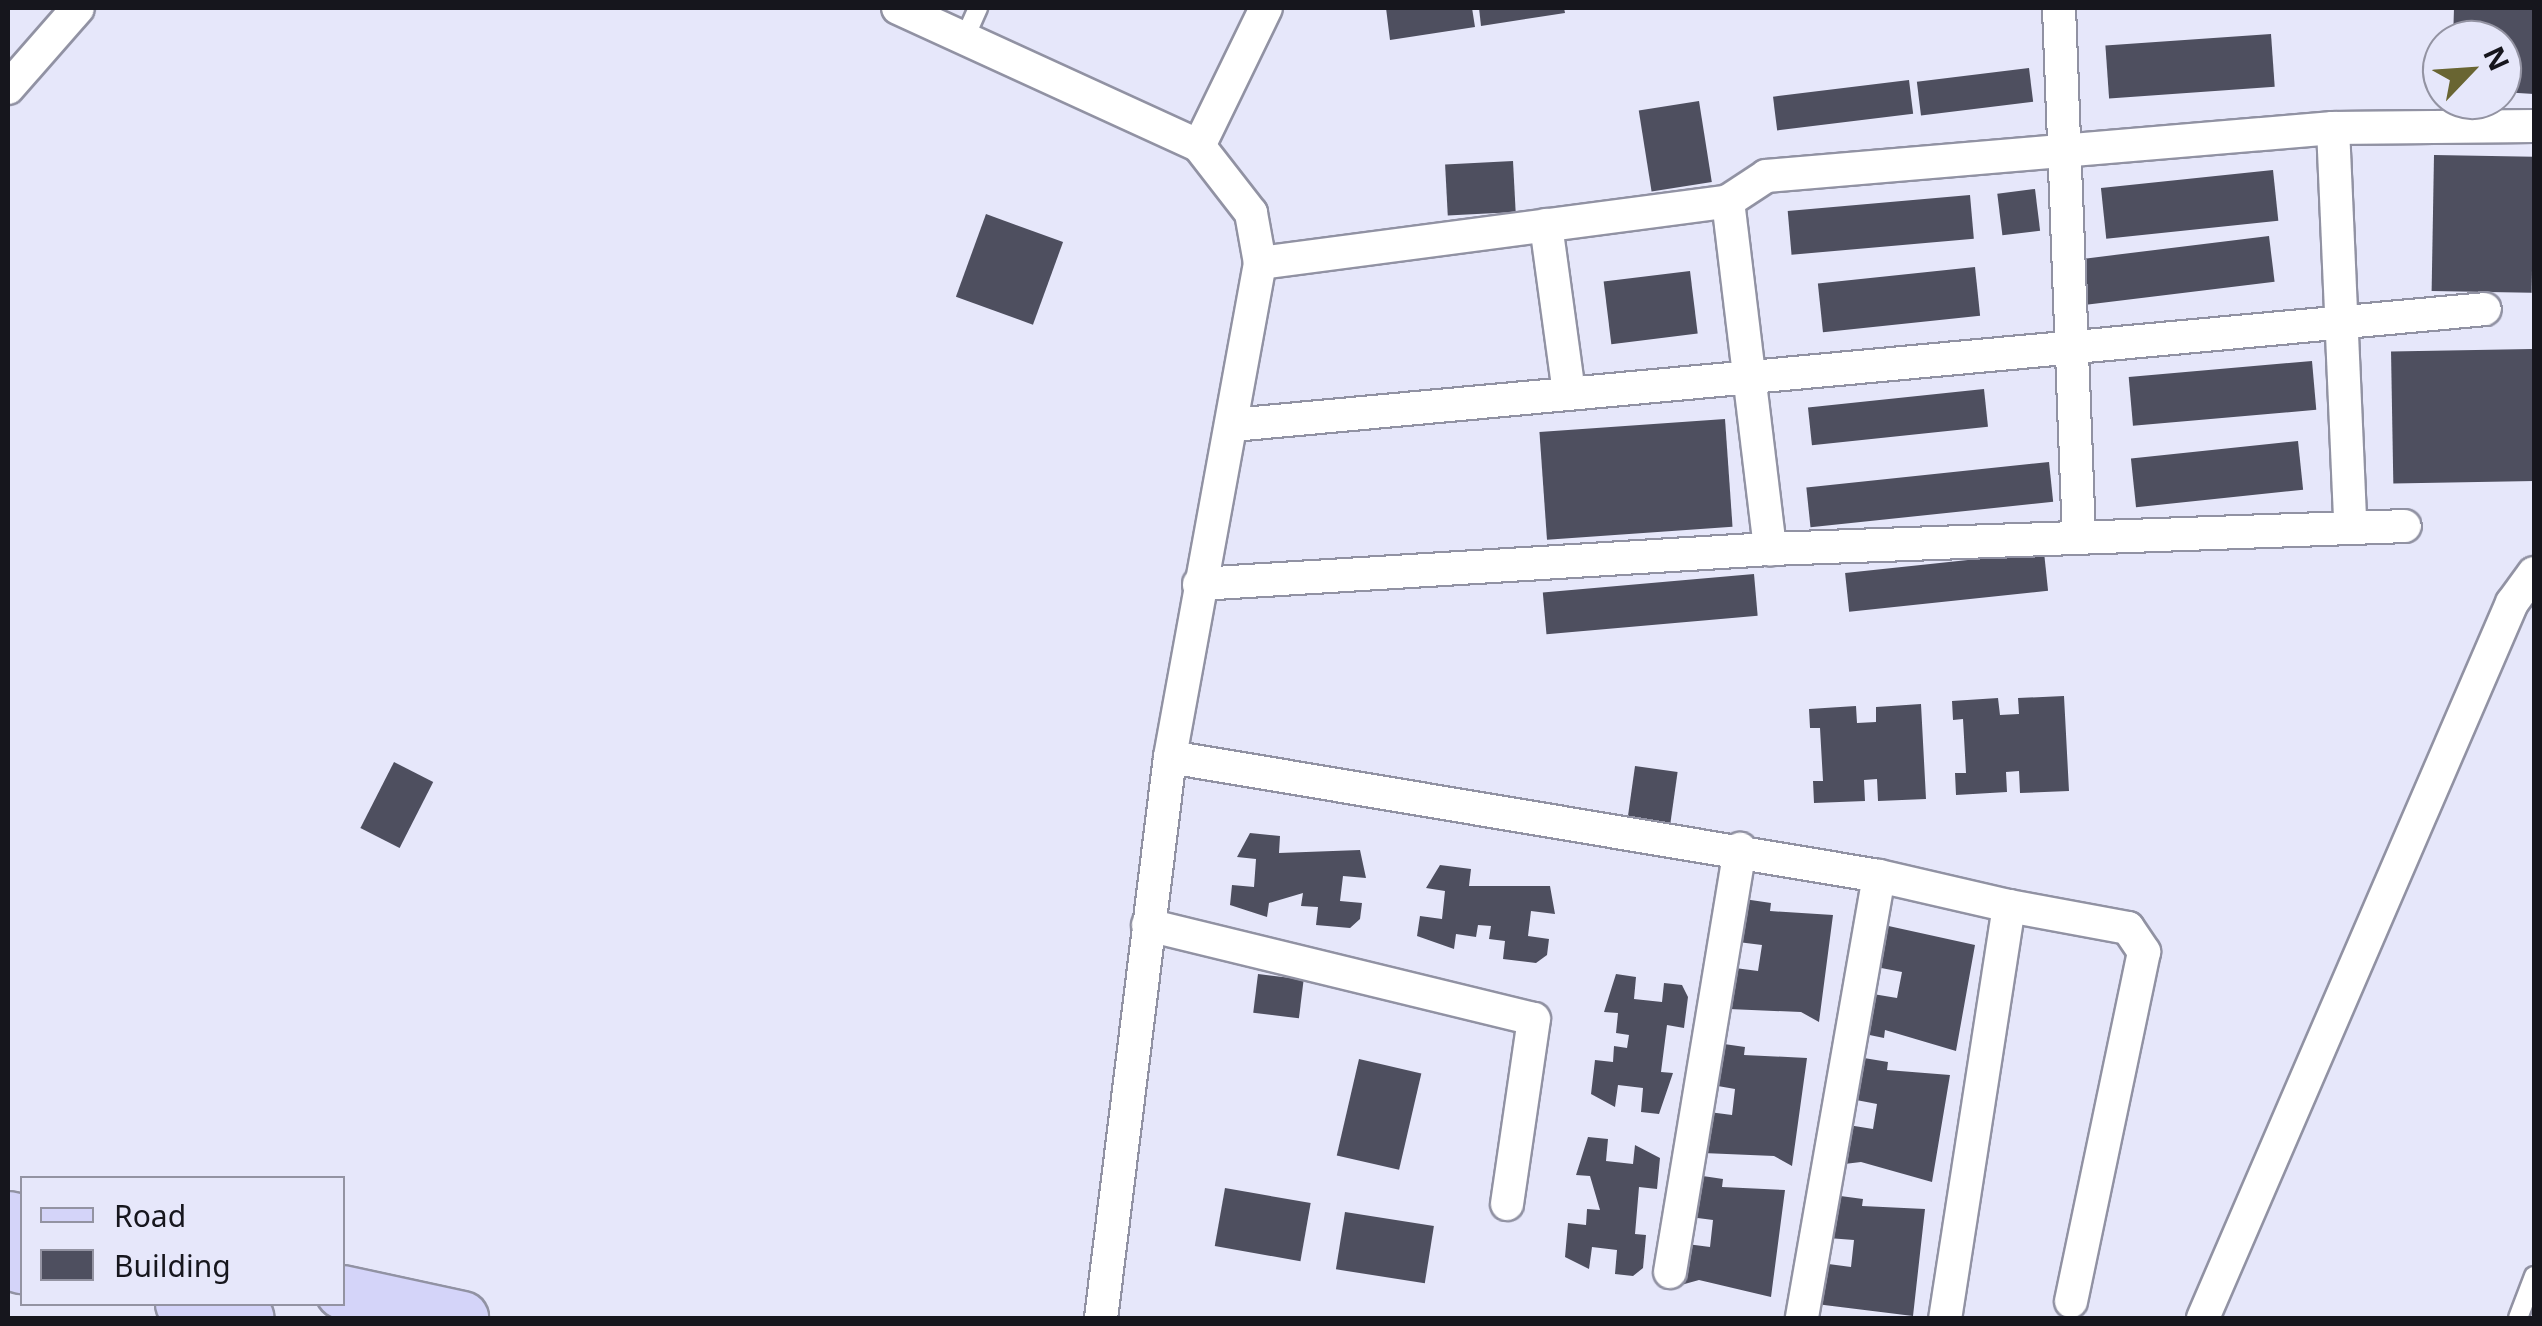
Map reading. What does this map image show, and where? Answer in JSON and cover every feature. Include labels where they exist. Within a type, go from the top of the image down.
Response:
[{"type":"main road","points":[[345,1293],[462,1318]]},
{"type":"main road","points":[[191,1306],[248,1318]]},
{"type":"street","points":[[8,88],[78,8]]},
{"type":"street","points":[[898,8],[972,21],[1199,146],[1251,214],[1260,262],[1170,757],[1101,1318]]},
{"type":"street","points":[[1199,146],[1266,8]]},
{"type":"street","points":[[2059,8],[2079,538]]},
{"type":"street","points":[[1260,262],[1728,200],[1766,176],[2333,128],[2534,126]]},
{"type":"street","points":[[2333,128],[2350,524]]},
{"type":"street","points":[[1728,200],[1754,374],[1770,549]]},
{"type":"street","points":[[1546,224],[1569,392]]},
{"type":"street","points":[[1233,425],[2342,316],[2485,308]]},
{"type":"street","points":[[1199,584],[1770,549],[2350,524],[2406,526]]},
{"type":"street","points":[[2203,1318],[2512,603],[2534,573]]},
{"type":"street","points":[[1170,757],[1740,848],[2128,928],[2144,952],[2072,1301]]},
{"type":"street","points":[[1670,1272],[1740,848]]},
{"type":"street","points":[[1802,1318],[1879,876]]},
{"type":"street","points":[[1945,1318],[2008,906]]},
{"type":"street","points":[[1148,925],[1534,1019],[1507,1204]]},
{"type":"lane","points":[[2518,1318],[2534,1276]]},
{"type":"building","points":[[1386,8],[1472,8],[1475,27],[1390,40]]},
{"type":"building","points":[[1479,8],[1564,8],[1565,13],[1481,26]]},
{"type":"building","points":[[2454,8],[2534,8],[2534,94],[2522,93],[2522,20],[2454,20]]},
{"type":"building","points":[[2271,34],[2275,87],[2109,98],[2105,46]]},
{"type":"building","points":[[2029,68],[2033,102],[1921,116],[1917,82]]},
{"type":"building","points":[[1909,80],[1913,114],[1777,130],[1773,97]]},
{"type":"building","points":[[1699,101],[1712,182],[1652,192],[1639,111]]},
{"type":"building","points":[[2434,155],[2534,157],[2532,293],[2432,291]]},
{"type":"building","points":[[1513,161],[1516,212],[1448,215],[1445,165]]},
{"type":"building","points":[[2273,170],[2278,221],[2106,239],[2101,188]]},
{"type":"building","points":[[2035,189],[2040,231],[2002,235],[1997,194]]},
{"type":"building","points":[[1970,195],[1974,239],[1792,255],[1788,211]]},
{"type":"building","points":[[986,214],[1063,242],[1033,325],[956,297]]},
{"type":"building","points":[[2269,236],[2275,282],[2082,305],[2076,260]]},
{"type":"building","points":[[1975,267],[1980,316],[1823,332],[1818,284]]},
{"type":"building","points":[[1690,271],[1698,334],[1611,344],[1604,282]]},
{"type":"building","points":[[2532,349],[2534,481],[2393,483],[2391,351]]},
{"type":"building","points":[[2312,361],[2316,410],[2133,426],[2129,377]]},
{"type":"building","points":[[1984,389],[1988,427],[1812,445],[1808,408]]},
{"type":"building","points":[[1725,419],[1733,527],[1547,540],[1539,432]]},
{"type":"building","points":[[2298,441],[2303,490],[2136,507],[2131,459]]},
{"type":"building","points":[[2049,462],[2053,502],[1811,527],[1806,488]]},
{"type":"building","points":[[2044,552],[2048,591],[1849,612],[1845,573]]},
{"type":"building","points":[[1754,574],[1758,616],[1546,634],[1543,592]]},
{"type":"building","points":[[2064,696],[2069,791],[2020,793],[2019,771],[2006,772],[2007,792],[1956,795],[1955,773],[1966,773],[1963,719],[1953,720],[1952,701],[1998,698],[2000,715],[2019,714],[2018,698]]},
{"type":"building","points":[[1921,704],[1926,799],[1878,801],[1877,779],[1864,780],[1865,801],[1814,803],[1813,781],[1823,781],[1820,728],[1810,728],[1809,709],[1856,706],[1857,723],[1876,722],[1876,707]]},
{"type":"building","points":[[394,762],[433,782],[400,848],[360,828]]},
{"type":"building","points":[[1635,766],[1678,772],[1670,827],[1627,821]]},
{"type":"building","points":[[1250,833],[1280,836],[1279,853],[1360,850],[1366,878],[1343,876],[1340,901],[1362,903],[1360,919],[1350,928],[1316,925],[1318,907],[1301,906],[1303,893],[1269,903],[1267,917],[1230,905],[1232,885],[1254,887],[1256,859],[1237,857]]},
{"type":"building","points":[[1440,865],[1471,869],[1469,886],[1550,886],[1555,914],[1531,911],[1528,936],[1549,939],[1547,955],[1536,963],[1503,959],[1505,941],[1489,939],[1491,926],[1478,925],[1476,937],[1456,934],[1454,949],[1417,936],[1420,916],[1442,919],[1445,891],[1426,888]]},
{"type":"building","points":[[1744,899],[1771,903],[1770,911],[1833,915],[1819,1022],[1801,1012],[1729,1009],[1735,968],[1758,971],[1762,945],[1738,942]]},
{"type":"building","points":[[1884,925],[1975,945],[1956,1051],[1885,1030],[1884,1038],[1860,1033],[1867,993],[1897,998],[1902,972],[1876,967]]},
{"type":"building","points":[[1258,974],[1304,980],[1299,1018],[1253,1013]]},
{"type":"building","points":[[1616,974],[1636,977],[1634,999],[1662,1002],[1664,983],[1682,985],[1688,997],[1684,1028],[1667,1025],[1661,1072],[1673,1073],[1659,1114],[1641,1112],[1643,1088],[1618,1085],[1615,1107],[1591,1094],[1595,1060],[1613,1062],[1614,1046],[1627,1048],[1629,1035],[1616,1033],[1618,1013],[1604,1012]]},
{"type":"building","points":[[1717,1043],[1745,1047],[1744,1055],[1807,1058],[1792,1166],[1774,1156],[1703,1153],[1709,1112],[1732,1115],[1735,1089],[1712,1085]]},
{"type":"building","points":[[1858,1057],[1888,1062],[1887,1070],[1950,1075],[1932,1182],[1861,1162],[1836,1165],[1842,1124],[1873,1129],[1877,1104],[1851,1099]]},
{"type":"building","points":[[1359,1059],[1421,1073],[1399,1170],[1337,1155]]},
{"type":"building","points":[[1588,1137],[1608,1139],[1606,1161],[1633,1164],[1635,1145],[1660,1158],[1657,1189],[1639,1187],[1635,1234],[1646,1235],[1643,1268],[1633,1276],[1615,1274],[1617,1250],[1592,1247],[1589,1269],[1565,1257],[1568,1223],[1586,1225],[1587,1209],[1600,1210],[1590,1176],[1576,1175]]},
{"type":"building","points":[[1696,1175],[1723,1179],[1722,1187],[1785,1190],[1771,1297],[1699,1280],[1681,1285],[1687,1244],[1710,1247],[1713,1220],[1690,1217]]},
{"type":"building","points":[[1225,1188],[1311,1203],[1300,1261],[1215,1246]]},
{"type":"building","points":[[1833,1195],[1863,1199],[1862,1206],[1925,1209],[1913,1316],[1816,1304],[1821,1263],[1851,1267],[1854,1240],[1828,1238]]},
{"type":"building","points":[[1345,1212],[1434,1226],[1425,1283],[1336,1269]]}]
